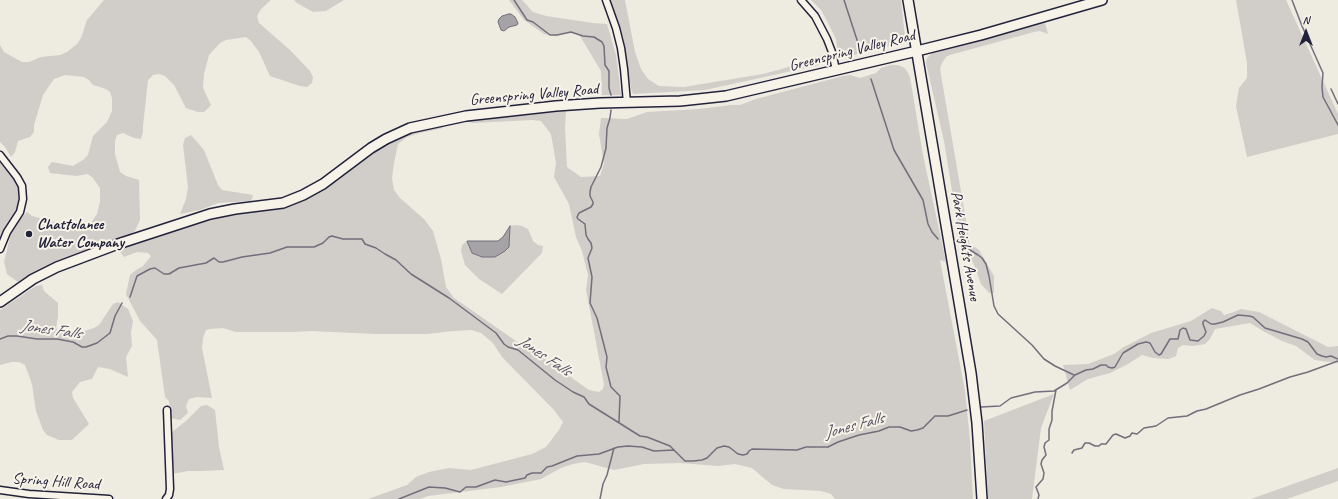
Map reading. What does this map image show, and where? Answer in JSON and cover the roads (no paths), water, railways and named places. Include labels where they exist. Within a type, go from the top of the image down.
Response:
[{"type":"main road","name":"Park Heights Avenue","points":[[908,0],[971,373],[978,439],[982,499]]},
{"type":"main road","name":"Greenspring Valley Road","points":[[1,300],[33,278],[51,269],[118,244],[217,212],[273,205],[298,198],[323,184],[371,148],[410,128],[466,116],[573,104],[680,102],[719,97],[763,88],[981,35],[1102,0]]},
{"type":"street","points":[[606,0],[621,48],[627,103]]},
{"type":"street","points":[[801,0],[815,16],[827,39],[836,70]]},
{"type":"street","points":[[0,155],[22,186],[23,199],[20,212],[7,232],[0,249]]},
{"type":"street","points":[[166,499],[169,495],[170,489],[167,410]]},
{"type":"street","name":"Spring Hill Road","points":[[0,490],[109,499]]},
{"type":"waterway","points":[[514,0],[527,20],[533,22],[550,35],[571,32],[583,36],[594,37],[602,42],[604,46],[605,65],[609,71],[609,88],[611,95]]},
{"type":"waterway","points":[[844,0],[860,49]]},
{"type":"waterway","points":[[1292,0],[1323,73],[1323,97],[1338,125]]},
{"type":"waterway","points":[[871,79],[894,150],[923,200],[928,224],[938,239]]},
{"type":"waterway","points":[[1331,89],[1338,104]]},
{"type":"waterway","points":[[611,110],[607,128],[606,148],[601,167],[590,192],[593,204],[591,207],[579,213],[577,217],[585,224],[586,235],[591,243],[592,248],[588,258],[592,277],[590,303],[597,318],[607,357],[606,367],[611,387],[620,396],[619,422]]},
{"type":"waterway","name":"Jones Falls","points":[[130,297],[137,276],[150,269],[155,268],[164,274],[169,274],[179,268],[206,263],[214,258],[219,262],[223,262],[242,257],[270,253],[287,247],[314,247],[323,243],[332,236],[343,239],[362,239],[365,244],[376,248],[396,260],[411,274],[449,298],[496,333],[504,344],[518,350],[555,380],[573,392],[584,397],[589,404],[640,436],[647,437],[670,446],[685,461],[702,460],[707,458],[717,448],[724,446],[729,447],[738,454],[743,455],[747,454],[752,449],[797,450],[806,447],[828,447],[859,435],[879,431],[889,427],[900,427],[911,431],[917,430],[923,428],[935,416],[948,416],[967,410]]},
{"type":"waterway","points":[[961,246],[978,255],[986,264],[994,306],[998,314],[1032,345],[1044,359],[1074,375]]},
{"type":"waterway","name":"Jones Falls","points":[[0,339],[8,336],[37,339],[57,339],[73,342],[82,347],[86,347],[97,343],[110,333],[115,316],[122,303]]},
{"type":"waterway","name":"Jones Falls","points":[[981,407],[1000,406],[1011,398],[1035,392],[1054,391],[1067,383],[1075,375],[1101,365],[1106,365],[1112,368],[1115,367],[1123,353],[1138,344],[1146,342],[1150,343],[1155,352],[1159,355],[1170,339],[1178,339],[1180,330],[1183,328],[1186,329],[1190,340],[1198,341],[1206,332],[1203,324],[1205,320],[1211,324],[1215,324],[1238,315],[1253,317],[1265,328],[1308,342],[1317,354],[1326,357],[1331,356],[1338,359]]},
{"type":"waterway","points":[[1072,453],[1074,450],[1082,448],[1085,443],[1095,446],[1106,444],[1113,435],[1116,434],[1125,438],[1130,436],[1132,433],[1137,434],[1144,428],[1156,426],[1168,418],[1187,416],[1240,395],[1338,361]]},
{"type":"waterway","points":[[1038,499],[1039,495],[1036,487],[1043,479],[1044,473],[1041,464],[1046,455],[1044,447],[1045,443],[1049,440],[1049,429],[1052,420],[1056,390]]},
{"type":"waterway","points":[[399,499],[429,487],[445,488],[460,492],[466,487],[476,487],[495,480],[506,482],[525,478],[527,475],[532,473],[541,473],[547,467],[577,456],[599,454],[618,447],[642,447],[654,451],[674,450]]},
{"type":"waterway","points":[[600,499],[614,448]]},
{"type":"place","name":"Chattolanee Water Company","points":[[29,234]]}]
